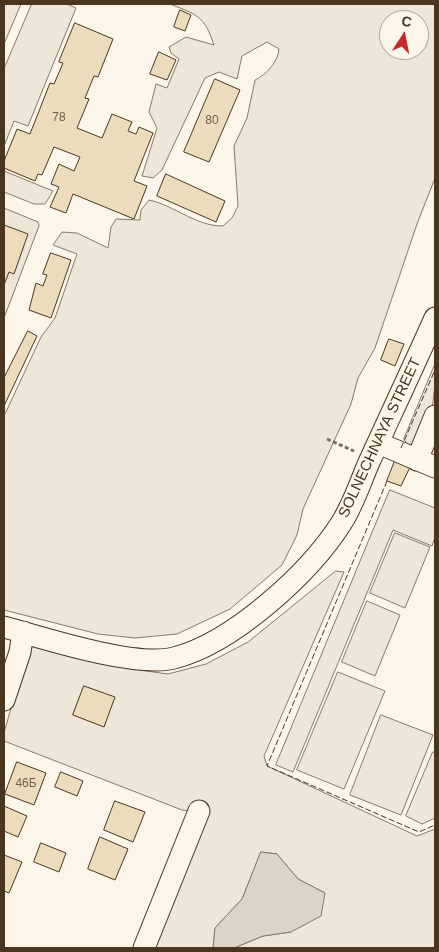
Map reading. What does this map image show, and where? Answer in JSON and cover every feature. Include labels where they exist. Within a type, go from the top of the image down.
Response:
[{"type":"street","name":"SOLNECHNAYA STREET","points":[[13,630],[93,652],[144,659],[173,658],[211,643],[251,619],[302,572],[342,522],[435,318]]},
{"type":"street","points":[[378,443],[426,463],[435,416]]},
{"type":"street","points":[[4,700],[20,652],[13,630]]},
{"type":"street","points":[[144,948],[198,811]]},
{"type":"path","points":[[327,440],[357,452]]},
{"type":"shaded area","points":[[4,4],[21,4],[4,44]]},
{"type":"shaded area","points":[[32,4],[67,4],[76,8],[28,126],[14,121],[4,146],[4,69]]},
{"type":"shaded area","points":[[170,4],[435,4],[435,178],[417,224],[375,348],[358,378],[351,404],[303,509],[297,535],[282,565],[230,609],[177,634],[135,638],[98,634],[4,610],[4,416],[41,337],[55,318],[77,254],[53,245],[62,232],[77,233],[108,248],[111,227],[116,219],[140,220],[141,210],[149,200],[203,223],[223,226],[232,218],[238,206],[234,146],[247,118],[255,80],[271,67],[277,58],[279,49],[267,42],[242,56],[237,79],[219,72],[205,78],[162,170],[153,178],[142,176],[157,128],[149,112],[156,84],[167,88],[179,59],[171,53],[169,47],[186,37],[214,45],[207,27],[193,14]]},
{"type":"shaded area","points":[[4,171],[53,191],[45,204],[34,204],[4,192]]},
{"type":"shaded area","points":[[4,208],[38,222],[39,226],[4,318]]},
{"type":"shaded area","points":[[435,364],[432,410],[424,432],[408,446],[404,439]]},
{"type":"shaded area","points":[[390,490],[435,508],[435,537],[432,546],[393,530],[293,772],[276,765]]},
{"type":"shaded area","points":[[395,533],[430,547],[405,608],[370,593]]},
{"type":"shaded area","points":[[336,571],[344,572],[264,756],[267,766],[417,836],[435,829],[435,948],[234,948],[263,936],[291,932],[325,893],[298,879],[277,854],[261,852],[242,899],[215,928],[213,948],[144,948],[198,812],[182,810],[4,741],[4,733],[30,640],[139,670],[168,674],[206,664],[248,642]]},
{"type":"shaded area","points":[[367,601],[400,615],[375,676],[342,662]]},
{"type":"shaded area","points":[[338,672],[385,691],[344,789],[297,770]]},
{"type":"shaded area","points":[[381,715],[433,735],[401,815],[350,795]]},
{"type":"shaded area","points":[[433,752],[435,753],[435,818],[422,824],[406,816]]},
{"type":"shaded area","points":[[261,852],[277,854],[298,879],[325,893],[321,916],[291,932],[263,936],[234,948],[213,948],[215,928],[242,899]]},
{"type":"building","points":[[180,10],[191,15],[185,31],[174,27]]},
{"type":"building","points":[[75,23],[113,39],[98,77],[94,76],[85,98],[89,99],[77,128],[102,138],[112,114],[132,122],[128,131],[136,134],[139,127],[153,133],[134,181],[147,186],[134,219],[73,194],[66,213],[50,207],[59,187],[51,184],[59,164],[74,171],[80,157],[54,147],[42,175],[38,174],[35,181],[4,168],[4,161],[17,129],[30,134],[50,83],[54,84],[63,63],[59,62]]},
{"type":"building","points":[[159,52],[176,60],[167,80],[150,74]]},
{"type":"building","points":[[215,79],[240,90],[209,162],[184,152]]},
{"type":"building","points":[[166,174],[225,201],[216,222],[157,196]]},
{"type":"building","points":[[4,225],[28,234],[14,274],[9,272],[4,285]]},
{"type":"building","points":[[51,253],[71,260],[51,318],[29,310],[36,283],[43,286],[47,275],[43,274]]},
{"type":"building","points":[[28,331],[37,336],[4,406],[4,378]]},
{"type":"building","points":[[389,339],[404,344],[395,366],[381,360]]},
{"type":"building","points":[[395,461],[410,467],[401,486],[387,481]]},
{"type":"building","points":[[84,686],[115,697],[104,727],[73,715]]},
{"type":"building","points":[[17,762],[46,773],[34,805],[5,794]]},
{"type":"building","points":[[61,772],[83,781],[77,796],[55,787]]},
{"type":"building","points":[[115,801],[145,812],[133,842],[104,830]]},
{"type":"building","points":[[4,806],[27,816],[18,837],[4,831]]},
{"type":"building","points":[[100,837],[128,849],[115,880],[88,869]]},
{"type":"building","points":[[41,843],[66,853],[59,872],[34,862]]},
{"type":"building","points":[[4,855],[22,862],[9,893],[4,891]]},
{"type":"fence","points":[[401,448],[435,370]]},
{"type":"fence","points":[[387,481],[267,766],[419,832],[435,825]]}]
